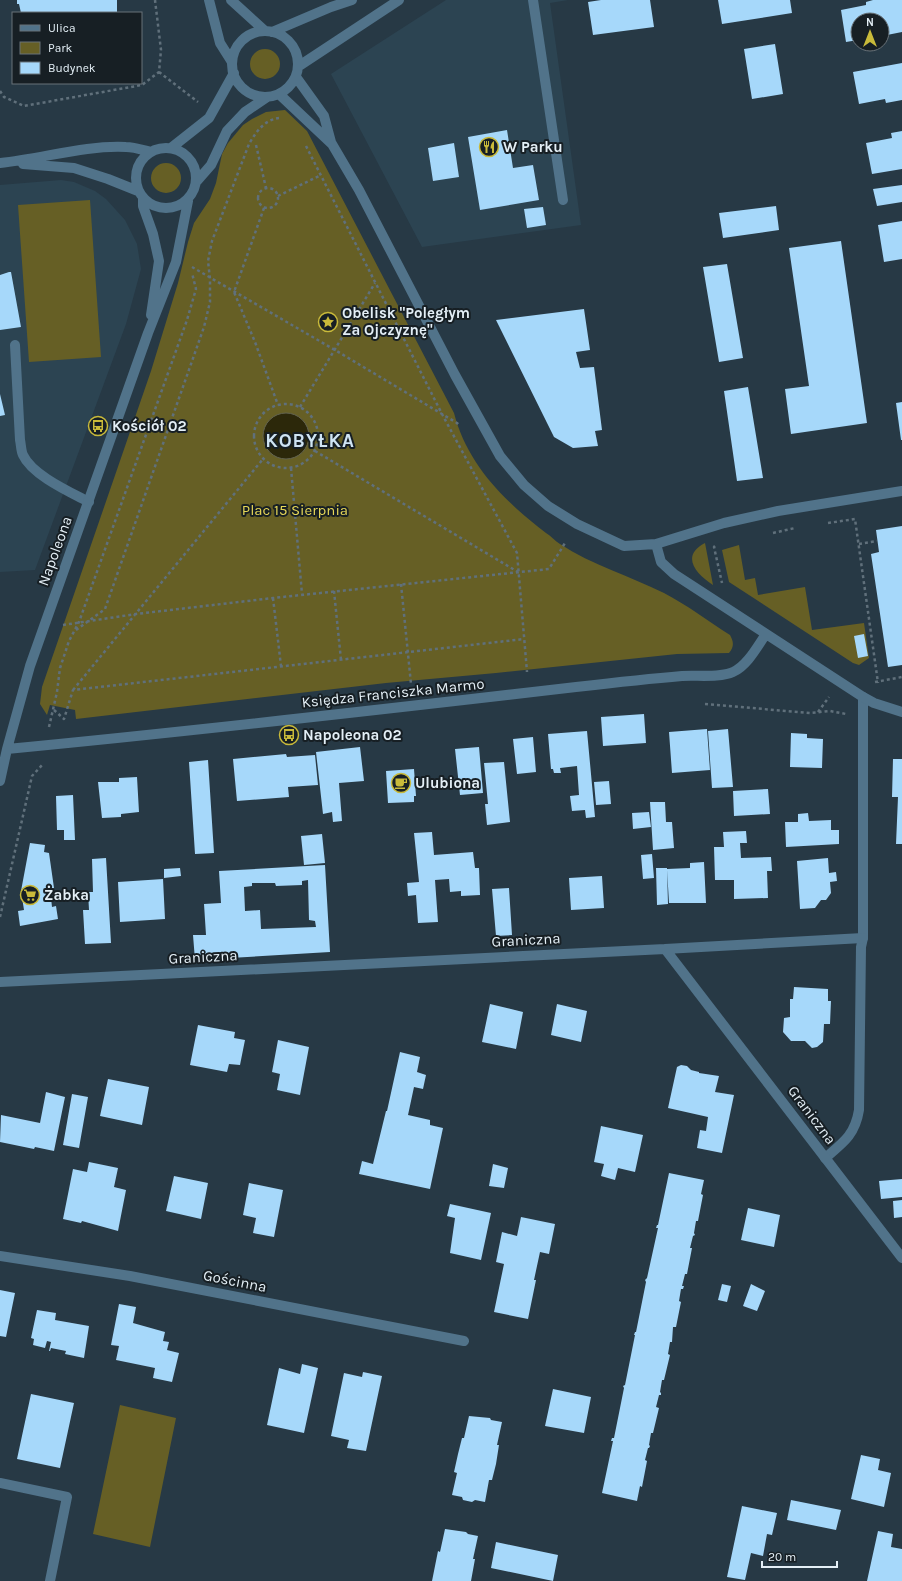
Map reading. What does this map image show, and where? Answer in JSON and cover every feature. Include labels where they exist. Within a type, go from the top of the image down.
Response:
[{"type":"street","points":[[209,0],[220,43],[232,62],[234,73],[241,86],[252,94],[267,97]]},
{"type":"street","points":[[197,181],[211,165],[227,131],[245,112],[267,97],[279,94],[289,87],[296,78],[298,66],[296,51],[286,38],[268,31],[231,0]]},
{"type":"street","points":[[232,62],[235,50],[242,40],[252,34],[268,31],[352,0]]},
{"type":"street","points":[[298,66],[400,0]]},
{"type":"street","points":[[533,0],[563,200]]},
{"type":"street","points":[[172,148],[209,118],[234,73]]},
{"type":"street","points":[[296,78],[324,116],[332,144],[359,190],[455,376],[500,456],[524,485],[548,506],[577,524],[624,546],[656,544],[724,523],[778,511],[902,491]]},
{"type":"street","points":[[279,94],[332,144]]},
{"type":"street","points":[[4,163],[101,148],[127,147],[151,152]]},
{"type":"street","points":[[4,163],[74,168],[108,179],[140,195],[152,206],[166,209],[176,207],[188,201],[193,194],[197,181],[196,168],[189,157],[172,148],[160,148],[151,152],[142,160],[136,171],[135,182],[140,195]]},
{"type":"street","name":"Napoleona","points":[[140,195],[153,234],[159,261],[148,333]]},
{"type":"street","name":"Napoleona","points":[[0,781],[3,750],[30,666],[148,333],[176,262],[188,201]]},
{"type":"street","points":[[15,345],[20,440],[23,455],[35,470],[47,479],[89,502]]},
{"type":"street","points":[[656,544],[661,562],[674,574],[863,697],[874,703],[902,712]]},
{"type":"street","name":"Księdza Franciszka Marmo","points":[[3,750],[682,676],[721,675],[733,672],[741,666],[753,654],[766,634]]},
{"type":"street","points":[[825,1158],[843,1144],[853,1132],[857,1122],[859,1110],[861,947],[863,938],[863,697]]},
{"type":"street","points":[[665,948],[863,938]]},
{"type":"street","name":"Graniczna","points":[[0,982],[665,948],[902,1258]]},
{"type":"street","name":"Gościnna","points":[[0,1256],[130,1276],[464,1341]]},
{"type":"street","points":[[0,1483],[67,1497],[50,1581]]},
{"type":"path","points":[[0,90],[4,97],[24,106],[142,85],[159,72],[161,50],[155,0]]},
{"type":"path","points":[[159,72],[203,106]]},
{"type":"path","points":[[76,630],[105,609],[204,327],[210,302],[208,261],[212,242],[249,144],[257,131],[265,123],[276,118],[294,120],[301,115]]},
{"type":"path","points":[[304,141],[442,414],[517,553],[527,672]]},
{"type":"path","points":[[256,145],[266,188]]},
{"type":"path","points":[[278,196],[321,175]]},
{"type":"path","points":[[266,188],[274,191],[278,196],[277,202],[273,207],[264,208],[258,203],[257,196],[261,190],[266,188]]},
{"type":"path","points":[[264,208],[234,292],[255,342],[278,405]]},
{"type":"path","points":[[263,458],[73,690],[64,718],[53,710],[60,668],[79,622],[187,320],[196,289],[190,266],[210,279],[335,350],[460,426]]},
{"type":"path","points":[[300,407],[376,283]]},
{"type":"path","points":[[289,404],[300,407],[309,413],[315,421],[318,431],[318,441],[315,451],[309,459],[301,465],[291,468],[281,468],[271,465],[263,458],[257,449],[254,438],[255,428],[260,417],[268,409],[278,405],[289,404]]},
{"type":"path","points":[[315,451],[519,572]]},
{"type":"path","points":[[291,468],[302,594]]},
{"type":"path","points":[[822,524],[855,519],[878,683]]},
{"type":"path","points":[[770,533],[801,527]]},
{"type":"path","points":[[859,544],[877,541]]},
{"type":"path","points":[[60,626],[89,620],[302,594],[549,569],[565,543]]},
{"type":"path","points":[[720,545],[714,547],[721,583],[727,587]]},
{"type":"path","points":[[401,584],[410,684]]},
{"type":"path","points":[[334,591],[342,660]]},
{"type":"path","points":[[273,598],[281,666]]},
{"type":"path","points":[[73,690],[524,639]]},
{"type":"path","points":[[873,682],[878,683],[902,677]]},
{"type":"path","points":[[705,704],[810,713],[830,711],[852,714]]},
{"type":"path","points":[[0,917],[32,776],[40,766]]},
{"type":"shaded area","points":[[446,0],[568,0],[550,3],[581,225],[422,247],[331,74]]},
{"type":"shaded area","points":[[61,180],[74,182],[95,191],[106,199],[125,220],[137,244],[141,269],[126,324],[35,570],[0,572],[0,185]]},
{"type":"shaded area","points":[[291,413],[303,419],[308,427],[308,445],[303,453],[295,458],[281,459],[269,453],[264,445],[263,431],[269,419],[277,414]]},
{"type":"green space","points":[[265,49],[275,54],[280,64],[275,74],[265,79],[255,74],[250,64],[255,54]]},
{"type":"green space","name":"Plac 15 Sierpnia","points":[[285,110],[307,131],[454,413],[460,432],[468,449],[478,465],[502,495],[560,544],[585,558],[664,593],[730,635],[733,644],[729,653],[677,654],[386,683],[76,719],[75,710],[50,705],[47,715],[40,704],[42,687],[151,371],[178,283],[194,223],[210,199],[216,183],[222,154],[228,143],[243,125],[252,119],[266,112]]},
{"type":"green space","points":[[166,163],[176,168],[181,178],[176,188],[166,193],[156,188],[151,178],[156,168]]},
{"type":"green space","points":[[90,200],[101,357],[29,362],[18,205]]},
{"type":"green space","points":[[705,543],[713,585],[701,576],[693,565],[693,554],[697,548]]},
{"type":"green space","points":[[739,545],[745,580],[755,578],[758,595],[805,587],[812,630],[864,623],[869,658],[859,665],[853,663],[729,582],[722,550]]},
{"type":"green space","points":[[120,1405],[176,1418],[150,1547],[93,1534]]},
{"type":"building","points":[[17,0],[117,0],[117,12],[21,12],[19,4],[17,4]]},
{"type":"building","points":[[601,0],[650,0],[654,27],[593,35],[588,2]]},
{"type":"building","points":[[718,0],[790,0],[792,13],[722,24]]},
{"type":"building","points":[[873,0],[902,0],[902,32],[890,34],[890,12],[850,12],[850,41],[846,42],[841,10],[866,5],[866,2]]},
{"type":"building","points":[[775,44],[783,94],[752,99],[744,49]]},
{"type":"building","points":[[902,63],[902,100],[886,103],[885,99],[859,104],[853,72]]},
{"type":"building","points":[[507,130],[513,168],[533,165],[539,200],[480,210],[468,137]]},
{"type":"building","points":[[902,131],[902,169],[872,174],[866,143],[892,138],[891,133]]},
{"type":"building","points":[[454,143],[459,177],[433,181],[428,148]]},
{"type":"building","points":[[902,185],[902,202],[877,206],[873,189]]},
{"type":"building","points":[[776,206],[779,230],[723,238],[719,213]]},
{"type":"building","points":[[543,207],[546,225],[527,228],[524,209]]},
{"type":"building","points":[[902,221],[902,259],[884,262],[878,225]]},
{"type":"building","points":[[841,241],[867,423],[791,434],[785,389],[809,386],[789,248]]},
{"type":"building","points":[[727,264],[743,358],[719,362],[703,267]]},
{"type":"building","points":[[11,272],[21,327],[0,330],[0,275]]},
{"type":"building","points":[[584,309],[590,350],[576,352],[580,368],[594,367],[602,430],[595,431],[598,446],[573,448],[554,437],[496,320]]},
{"type":"building","points":[[748,387],[763,478],[737,481],[724,391]]},
{"type":"building","points":[[0,394],[5,415],[0,416]]},
{"type":"building","points":[[902,402],[902,440],[901,440],[896,403]]},
{"type":"building","points":[[902,526],[902,665],[888,667],[871,554],[879,552],[876,530]]},
{"type":"building","points":[[864,634],[868,656],[858,658],[854,636]]},
{"type":"building","points":[[644,714],[646,743],[603,746],[601,717]]},
{"type":"building","points":[[707,729],[710,770],[672,773],[669,732]]},
{"type":"building","points":[[728,729],[733,787],[712,788],[708,731]]},
{"type":"building","points":[[587,731],[595,817],[586,818],[585,810],[572,811],[570,796],[579,795],[577,766],[560,768],[561,773],[554,773],[553,769],[551,769],[548,734]]},
{"type":"building","points":[[791,733],[807,734],[807,738],[823,739],[822,768],[790,767]]},
{"type":"building","points":[[533,737],[536,772],[517,774],[513,739]]},
{"type":"building","points":[[360,747],[364,781],[339,783],[342,821],[333,822],[332,812],[323,814],[316,752]]},
{"type":"building","points":[[479,747],[483,793],[460,795],[455,749]]},
{"type":"building","points":[[286,754],[287,757],[315,755],[318,785],[288,787],[289,797],[237,801],[233,759]]},
{"type":"building","points":[[893,759],[902,759],[902,844],[896,844],[898,797],[892,797]]},
{"type":"building","points":[[208,760],[214,853],[195,854],[189,762]]},
{"type":"building","points":[[504,762],[510,822],[487,825],[485,804],[488,804],[484,763]]},
{"type":"building","name":"Ulubiona","points":[[414,769],[416,796],[414,796],[414,802],[388,803],[386,771]]},
{"type":"building","points":[[137,777],[139,812],[121,814],[121,817],[102,818],[98,782],[119,782],[119,778]]},
{"type":"building","points":[[609,781],[611,804],[596,805],[594,782]]},
{"type":"building","points":[[768,789],[770,814],[734,816],[733,791]]},
{"type":"building","points":[[73,795],[75,840],[64,840],[64,830],[57,830],[56,796]]},
{"type":"building","points":[[650,802],[665,802],[666,822],[672,822],[674,848],[653,850]]},
{"type":"building","points":[[649,812],[651,827],[633,829],[632,813]]},
{"type":"building","points":[[808,813],[809,821],[831,820],[831,830],[839,830],[839,844],[786,847],[785,822],[798,822],[798,814]]},
{"type":"building","points":[[746,831],[747,843],[740,843],[741,858],[771,857],[772,871],[767,871],[768,898],[734,899],[734,880],[715,880],[714,847],[724,847],[723,832]]},
{"type":"building","points":[[432,832],[434,855],[473,852],[475,868],[479,868],[480,895],[461,896],[461,891],[450,892],[449,879],[435,880],[438,922],[418,923],[416,895],[408,896],[407,883],[419,882],[414,833]]},
{"type":"building","points":[[322,834],[325,863],[304,865],[301,836]]},
{"type":"building","points":[[30,843],[45,845],[44,852],[49,853],[54,888],[50,889],[52,907],[56,906],[58,919],[20,926],[18,911],[24,910],[21,891]]},
{"type":"building","points":[[652,854],[654,878],[643,879],[641,855]]},
{"type":"building","points":[[106,858],[111,943],[85,944],[83,910],[89,910],[88,892],[93,892],[92,859]]},
{"type":"building","points":[[828,858],[829,873],[836,872],[837,881],[830,882],[831,893],[826,900],[821,900],[815,908],[800,909],[797,861]]},
{"type":"building","points":[[704,862],[706,903],[669,903],[667,869],[690,868],[690,863]]},
{"type":"building","points":[[325,865],[330,952],[195,960],[193,935],[206,935],[204,904],[221,903],[219,871]],"holes":[[[308,880],[309,920],[315,921],[316,927],[261,929],[260,910],[245,911],[244,887],[252,886],[252,883],[275,883],[276,886],[302,885],[302,881]]]},
{"type":"building","points":[[180,868],[181,876],[164,878],[164,869]]},
{"type":"building","points":[[656,868],[667,868],[668,904],[657,905]]},
{"type":"building","points":[[602,876],[604,908],[571,910],[569,878]]},
{"type":"building","points":[[163,879],[165,919],[120,922],[118,882]]},
{"type":"building","points":[[509,888],[512,935],[496,936],[492,889]]},
{"type":"building","points":[[794,987],[828,989],[828,1001],[831,1001],[830,1024],[824,1024],[823,1042],[817,1047],[812,1048],[805,1041],[791,1041],[783,1032],[784,1018],[790,1017],[790,999],[793,999]]},
{"type":"building","points":[[490,1004],[523,1012],[516,1049],[482,1042]]},
{"type":"building","points":[[557,1004],[587,1011],[581,1042],[551,1035]]},
{"type":"building","points":[[198,1025],[235,1032],[234,1038],[245,1040],[240,1065],[229,1064],[227,1072],[190,1065]]},
{"type":"building","points":[[278,1040],[309,1047],[300,1095],[277,1090],[280,1074],[272,1072]]},
{"type":"building","points":[[400,1052],[420,1057],[417,1072],[426,1075],[423,1089],[414,1087],[408,1115],[430,1120],[430,1125],[443,1128],[430,1189],[359,1174],[362,1161],[373,1164]]},
{"type":"building","points":[[681,1065],[687,1066],[691,1070],[699,1073],[719,1076],[715,1092],[734,1095],[722,1153],[697,1148],[700,1130],[706,1131],[708,1117],[668,1108],[677,1067]]},
{"type":"building","points":[[108,1079],[149,1087],[142,1125],[100,1116]]},
{"type":"building","points":[[46,1092],[65,1097],[54,1151],[35,1147],[34,1149],[0,1142],[1,1115],[40,1123]]},
{"type":"building","points":[[72,1094],[88,1097],[79,1148],[63,1145]]},
{"type":"building","points":[[601,1126],[643,1135],[635,1172],[618,1168],[615,1180],[601,1176],[604,1164],[594,1162]]},
{"type":"building","points":[[89,1162],[118,1168],[114,1187],[126,1190],[118,1231],[82,1221],[81,1223],[63,1219],[73,1169],[87,1172]]},
{"type":"building","points":[[493,1164],[508,1168],[504,1188],[489,1186]]},
{"type":"building","points":[[669,1173],[704,1180],[701,1194],[703,1195],[698,1221],[696,1221],[695,1235],[693,1236],[690,1248],[692,1248],[687,1274],[685,1274],[682,1286],[684,1286],[683,1289],[681,1289],[679,1301],[681,1302],[676,1327],[673,1327],[672,1342],[670,1342],[668,1354],[670,1355],[664,1380],[662,1380],[661,1395],[659,1395],[656,1407],[659,1408],[653,1433],[651,1433],[650,1446],[648,1448],[645,1460],[647,1461],[642,1487],[640,1486],[637,1501],[602,1493],[613,1441],[611,1441],[612,1438],[614,1438],[624,1388],[623,1386],[625,1385],[646,1282],[645,1280],[647,1278],[658,1228],[656,1228],[658,1225]]},
{"type":"building","points":[[174,1176],[208,1183],[201,1219],[166,1211]]},
{"type":"building","points":[[902,1179],[902,1197],[881,1199],[879,1181]]},
{"type":"building","points":[[249,1183],[283,1190],[274,1237],[253,1233],[256,1218],[243,1215]]},
{"type":"building","points":[[902,1200],[902,1217],[894,1218],[893,1201]]},
{"type":"building","points":[[450,1204],[491,1213],[481,1260],[450,1253],[455,1218],[447,1216]]},
{"type":"building","points":[[748,1208],[780,1215],[774,1247],[741,1240]]},
{"type":"building","points":[[521,1217],[555,1224],[549,1254],[540,1252],[528,1319],[494,1312],[504,1264],[496,1262],[502,1232],[517,1236]]},
{"type":"building","points":[[722,1284],[731,1286],[727,1302],[718,1300]]},
{"type":"building","points":[[751,1284],[765,1291],[757,1311],[743,1306]]},
{"type":"building","points":[[0,1290],[15,1293],[6,1337],[0,1336]]},
{"type":"building","points":[[119,1304],[136,1307],[133,1323],[165,1332],[163,1341],[169,1342],[167,1350],[179,1353],[172,1382],[153,1378],[155,1368],[116,1360],[119,1346],[111,1345]]},
{"type":"building","points":[[37,1310],[56,1313],[55,1320],[89,1326],[84,1358],[65,1354],[66,1351],[51,1348],[49,1351],[51,1342],[47,1341],[45,1348],[33,1345],[34,1339],[31,1338]]},
{"type":"building","points":[[302,1364],[318,1368],[304,1433],[267,1425],[279,1368],[300,1374]]},
{"type":"building","points":[[363,1372],[382,1376],[366,1451],[347,1448],[349,1440],[331,1436],[344,1373],[362,1377]]},
{"type":"building","points":[[553,1389],[591,1397],[584,1433],[545,1426]]},
{"type":"building","points":[[31,1394],[74,1403],[60,1468],[17,1459]]},
{"type":"building","points":[[469,1416],[490,1418],[491,1420],[502,1422],[497,1445],[499,1445],[496,1464],[492,1480],[489,1480],[485,1502],[475,1500],[472,1502],[463,1500],[462,1497],[452,1495],[457,1473],[454,1472]]},
{"type":"building","points":[[861,1455],[880,1459],[878,1470],[891,1473],[884,1507],[851,1499]]},
{"type":"building","points":[[791,1500],[841,1510],[836,1530],[787,1520]]},
{"type":"building","points":[[742,1506],[777,1513],[772,1535],[767,1534],[763,1556],[751,1553],[745,1580],[727,1577]]},
{"type":"building","points":[[445,1529],[466,1532],[468,1534],[478,1536],[473,1559],[475,1559],[471,1581],[432,1581],[438,1551],[440,1552]]},
{"type":"building","points":[[878,1531],[893,1534],[891,1547],[902,1549],[902,1581],[867,1581]]},
{"type":"building","points":[[496,1542],[558,1555],[553,1581],[491,1568]]},
{"type":"place","name":"W Parku","points":[[489,147]]},
{"type":"place","name":"Obelisk \"Poległym Za Ojczyznę\"","points":[[328,322]]},
{"type":"place","name":"Kościół 02","points":[[98,426]]},
{"type":"place","name":"Napoleona 02","points":[[289,735]]},
{"type":"place","name":"Ulubiona","points":[[401,783]]},
{"type":"place","name":"Żabka","points":[[30,895]]},
{"type":"district","name":"KOBYŁKA","points":[[310,441]]}]
